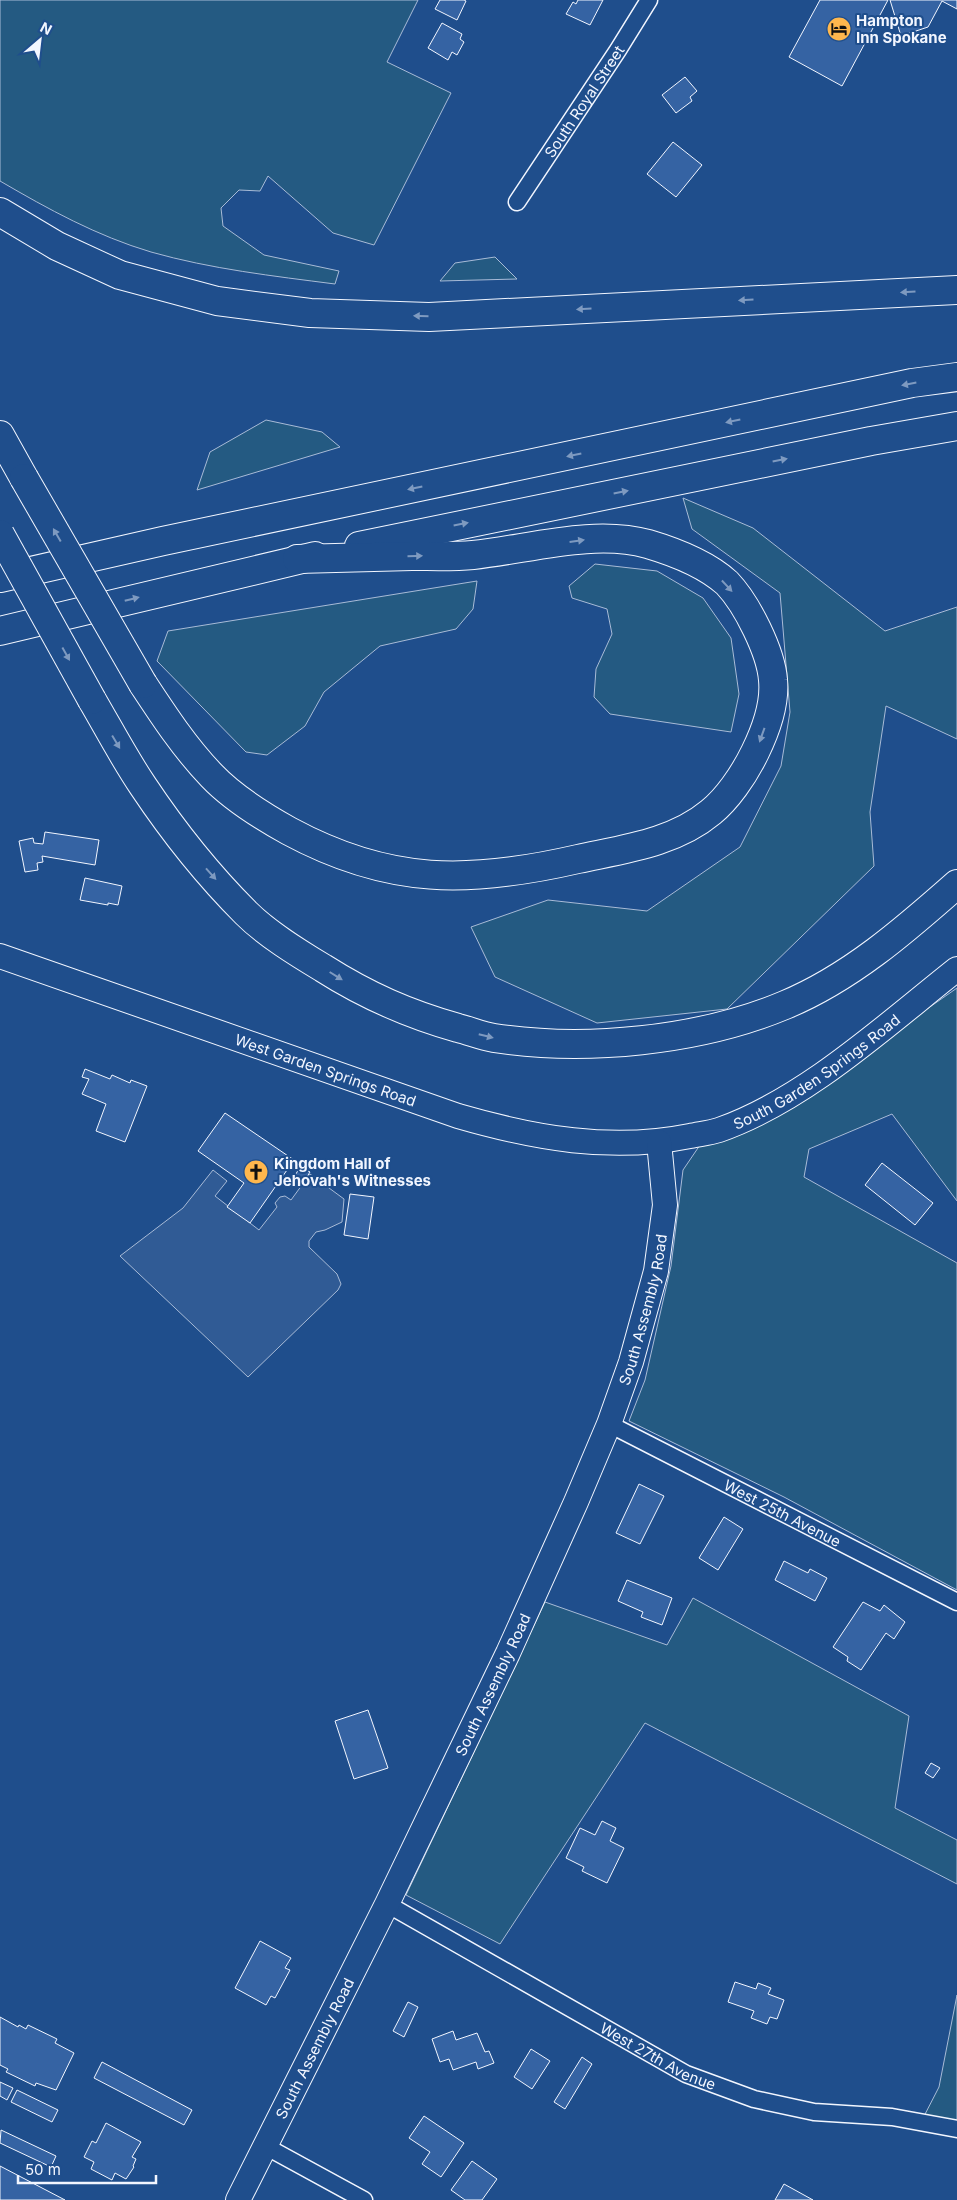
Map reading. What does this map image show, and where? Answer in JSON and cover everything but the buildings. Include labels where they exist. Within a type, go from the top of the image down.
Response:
[{"type":"highway","points":[[0,212],[57,246],[120,275],[217,301],[310,314],[429,316],[957,290]]},
{"type":"highway","points":[[0,578],[163,541],[912,383],[957,377]]},
{"type":"highway","points":[[0,631],[296,560],[480,520],[861,443],[957,426]]},
{"type":"highway","points":[[0,435],[143,684],[178,737],[214,779],[262,816],[314,844],[364,864],[423,875],[467,877],[562,863],[650,843],[684,830],[708,815],[733,789],[754,754],[766,720],[774,682],[768,658],[756,630],[740,602],[726,583],[704,567],[675,552],[623,539],[592,539],[471,555],[296,560]]},
{"type":"highway","points":[[0,534],[92,700],[142,785],[184,844],[248,915],[300,954],[362,992],[424,1018],[492,1038],[547,1043],[620,1041],[674,1036],[738,1020],[785,1005],[825,984],[871,956],[957,884]]},
{"type":"street","name":"South Royal Street","points":[[517,202],[649,0]]},
{"type":"street","name":"West Garden Springs Road","points":[[0,956],[466,1118],[506,1130],[558,1139],[613,1144],[659,1142]]},
{"type":"street","name":"South Garden Springs Road","points":[[659,1142],[718,1130],[762,1111],[816,1080],[957,969]]},
{"type":"street","name":"South Assembly Road","points":[[238,2200],[387,1904],[512,1644],[609,1424],[631,1362],[656,1271],[665,1205],[659,1142]]},
{"type":"street","name":"West 25th Avenue","points":[[609,1424],[957,1602]]},
{"type":"street","name":"West 27th Avenue","points":[[387,1904],[686,2074],[754,2099],[814,2112],[892,2117],[957,2129]]},
{"type":"street","points":[[265,2146],[364,2200]]},
{"type":"shaded area","points":[[0,0],[418,0],[387,62],[451,93],[374,245],[333,233],[268,176],[260,191],[239,190],[221,208],[223,226],[264,255],[339,271],[335,284],[196,263],[151,252],[111,238],[55,212],[0,181]]},
{"type":"shaded area","points":[[495,257],[517,279],[440,281],[455,263]]},
{"type":"shaded area","points":[[266,420],[322,432],[340,447],[197,490],[210,452]]},
{"type":"shaded area","points":[[683,498],[753,528],[885,631],[957,607],[957,739],[886,706],[870,812],[874,866],[727,1009],[597,1023],[495,977],[471,927],[548,900],[647,911],[740,847],[781,766],[790,712],[780,593],[692,529]]},
{"type":"shaded area","points":[[595,564],[657,571],[703,598],[731,638],[739,694],[731,732],[610,714],[594,697],[596,669],[612,634],[607,609],[572,598],[569,586]]},
{"type":"shaded area","points":[[477,581],[473,609],[456,629],[380,646],[324,692],[305,726],[267,755],[246,752],[157,661],[168,631]]},
{"type":"shaded area","points":[[957,988],[957,1201],[892,1114],[809,1149],[804,1177],[957,1263],[957,1590],[784,1497],[629,1421],[645,1380],[671,1266],[683,1170],[700,1145],[864,1053]]},
{"type":"shaded area","points":[[213,1170],[227,1181],[215,1196],[259,1230],[277,1207],[275,1203],[280,1197],[285,1196],[291,1200],[310,1174],[344,1199],[342,1222],[316,1232],[309,1241],[309,1247],[337,1274],[341,1284],[338,1290],[248,1377],[120,1256],[183,1208]]},
{"type":"shaded area","points":[[693,1598],[909,1716],[895,1808],[957,1840],[957,1884],[645,1723],[500,1944],[406,1895],[545,1602],[667,1645]]},
{"type":"shaded area","points":[[957,1995],[957,2129],[921,2122],[939,2087]]},
{"type":"place","name":"Hampton Inn Spokane","points":[[839,29]]},
{"type":"place","name":"Kingdom Hall of Jehovah's Witnesses","points":[[256,1172]]}]
